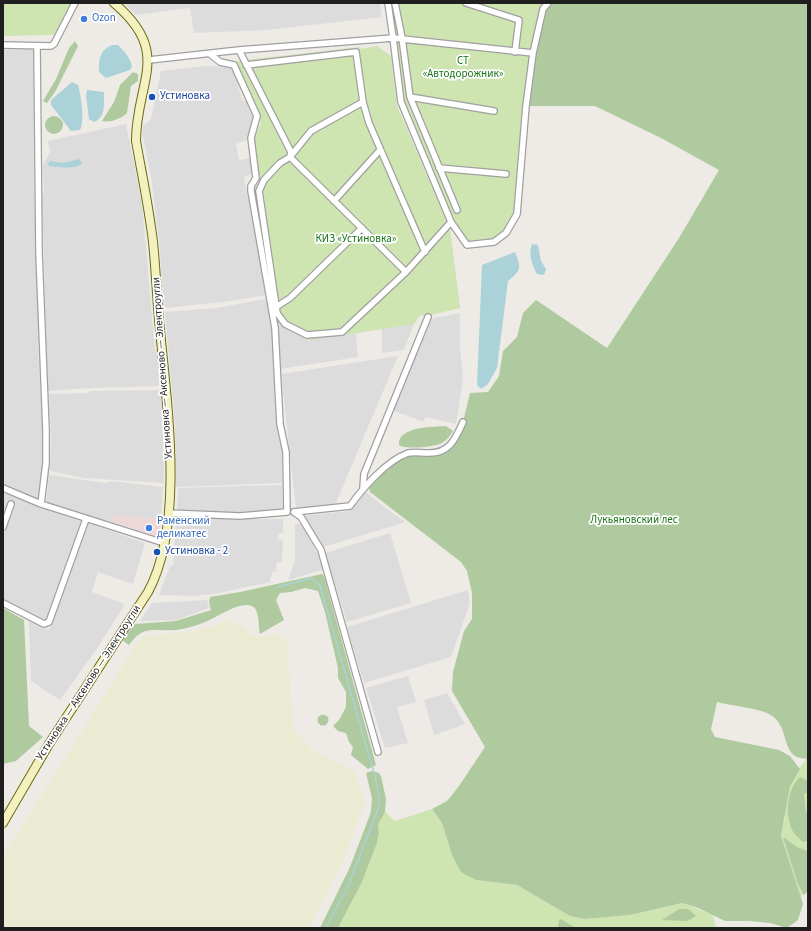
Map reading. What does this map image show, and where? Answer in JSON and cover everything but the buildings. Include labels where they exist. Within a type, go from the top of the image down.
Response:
[{"type":"main road","name":"Устиновка — Аксеново — Электроугли","points":[[3,823],[49,744],[148,592],[155,579],[164,543],[168,513],[170,470],[168,409],[153,242],[136,141],[136,125],[148,76],[149,60],[145,45],[137,28],[114,3]]},
{"type":"street","points":[[3,45],[51,46],[54,44],[75,3]]},
{"type":"street","points":[[388,3],[401,102],[451,222],[467,245],[494,242],[506,233],[517,214],[526,106],[533,53],[543,9],[548,3]]},
{"type":"street","points":[[395,3],[402,38],[410,97],[457,210]]},
{"type":"street","points":[[466,3],[519,20],[515,52]]},
{"type":"street","points":[[149,60],[238,50],[393,38],[533,53]]},
{"type":"street","points":[[36,46],[39,253],[46,430],[46,463],[41,504]]},
{"type":"street","points":[[238,50],[291,152],[290,157]]},
{"type":"street","points":[[246,66],[356,52],[363,102],[369,123],[425,252]]},
{"type":"street","points":[[210,54],[220,62],[234,65],[257,116],[251,138],[256,178],[251,186],[251,191],[275,328],[280,424],[286,452],[287,512]]},
{"type":"street","points":[[410,97],[494,111]]},
{"type":"street","points":[[363,102],[311,131],[290,157],[280,163],[264,180],[259,191],[276,307],[280,320],[307,334],[317,335],[342,332],[406,272],[451,222]]},
{"type":"street","points":[[334,201],[380,150]]},
{"type":"street","points":[[290,157],[406,272]]},
{"type":"street","points":[[439,168],[506,174]]},
{"type":"street","points":[[276,307],[290,298],[362,228]]},
{"type":"street","points":[[363,488],[364,474],[428,317]]},
{"type":"street","points":[[168,513],[240,516],[350,506],[368,481],[400,458],[410,453],[435,454],[447,448],[455,441],[463,422]]},
{"type":"street","points":[[3,488],[41,504],[164,543]]},
{"type":"street","points":[[3,527],[11,504]]},
{"type":"street","points":[[294,512],[301,517],[320,550],[378,752]]},
{"type":"street","points":[[3,603],[44,624],[49,622],[86,519]]},
{"type":"shaded area","points":[[124,3],[380,3],[382,17],[267,30],[194,33],[190,8],[136,15]]},
{"type":"shaded area","points":[[33,49],[34,193],[39,327],[38,348],[43,436],[40,499],[3,485],[3,50]]},
{"type":"shaded area","points":[[205,66],[232,67],[234,69],[242,101],[247,100],[255,122],[246,140],[236,144],[239,160],[252,158],[253,171],[250,175],[244,177],[267,295],[223,302],[164,308],[159,239],[151,177],[142,131],[143,126],[151,119],[161,71]]},
{"type":"shaded area","points":[[126,124],[142,204],[155,350],[158,350],[162,386],[89,388],[48,391],[42,194],[44,193],[43,165],[50,152],[48,141]]},
{"type":"shaded area","points":[[450,229],[460,308],[426,316],[420,315],[414,324],[404,350],[382,353],[382,329],[356,333],[358,357],[280,369],[277,323],[311,340],[410,271]]},
{"type":"shaded area","points":[[265,299],[268,301],[272,328],[277,424],[282,443],[282,483],[176,487],[175,424],[165,312],[216,308]]},
{"type":"shaded area","points":[[460,313],[460,348],[463,379],[456,424],[425,417],[424,422],[392,410],[429,319]]},
{"type":"shaded area","points":[[398,356],[335,505],[296,508],[281,374]]},
{"type":"shaded area","points":[[162,390],[164,483],[84,478],[50,471],[51,439],[49,394],[86,393],[91,391]]},
{"type":"shaded area","points":[[49,475],[106,483],[112,481],[163,487],[161,519],[115,515],[113,522],[46,505]]},
{"type":"shaded area","points":[[282,485],[283,510],[233,514],[177,510],[178,488]]},
{"type":"shaded area","points":[[365,491],[384,507],[406,522],[323,547],[304,516],[349,511],[359,502]]},
{"type":"shaded area","points":[[3,493],[82,522],[48,621],[46,622],[3,601],[3,536],[14,504],[10,503],[3,520]]},
{"type":"shaded area","points":[[115,515],[161,519],[159,537],[113,522]]},
{"type":"shaded area","points":[[176,519],[283,519],[283,533],[278,533],[278,539],[283,540],[282,562],[277,562],[276,571],[272,572],[270,582],[219,593],[195,596],[159,595],[170,566],[173,565]]},
{"type":"shaded area","points":[[87,523],[145,543],[133,584],[98,572],[92,592],[125,604],[94,653],[60,700],[31,681],[29,621],[49,630]]},
{"type":"shaded area","points":[[295,524],[302,524],[325,569],[288,580],[295,561]]},
{"type":"shaded area","points":[[390,533],[411,603],[347,622],[325,553]]},
{"type":"shaded area","points":[[468,590],[470,603],[451,657],[364,683],[347,627]]},
{"type":"shaded area","points":[[207,600],[209,608],[176,620],[140,621],[152,603]]},
{"type":"shaded area","points":[[408,676],[416,702],[397,707],[408,743],[385,748],[366,688]]},
{"type":"shaded area","points":[[447,693],[465,724],[434,735],[424,700]]},
{"type":"green space","points":[[3,3],[73,3],[54,35],[3,36]]},
{"type":"green space","name":"СТ «Автодорожник»","points":[[388,3],[547,3],[537,32],[517,214],[507,230],[492,241],[467,245],[451,222],[401,102]]},
{"type":"green space","name":"Лукьяновский лес","points":[[549,3],[808,3],[808,757],[807,759],[795,756],[788,747],[782,729],[775,718],[759,710],[717,702],[711,729],[715,737],[779,750],[790,756],[800,769],[790,786],[781,836],[803,904],[798,920],[787,928],[770,923],[725,921],[698,908],[682,903],[630,915],[585,919],[570,916],[517,885],[476,880],[461,872],[452,855],[442,823],[432,809],[447,801],[485,747],[452,691],[453,672],[464,631],[472,619],[472,593],[467,571],[461,562],[370,492],[368,481],[409,453],[435,454],[447,448],[463,422],[470,393],[488,392],[499,376],[503,351],[517,337],[523,313],[536,300],[607,348],[679,238],[719,170],[661,138],[595,106],[527,106],[537,37],[540,23]]},
{"type":"green space","points":[[75,41],[78,46],[55,92],[47,103],[43,101],[56,79],[69,48]]},
{"type":"green space","name":"КИЗ «Устиновка»","points":[[377,46],[391,56],[397,106],[450,229],[460,308],[426,316],[420,315],[414,324],[311,340],[277,323],[255,188],[260,181],[254,138],[261,123],[236,61],[360,47],[361,49]]},
{"type":"green space","points":[[133,72],[138,74],[138,81],[131,86],[127,113],[115,120],[102,121],[114,102],[120,85]]},
{"type":"green space","points":[[54,116],[60,119],[63,125],[60,131],[54,134],[48,131],[45,125],[48,119]]},
{"type":"green space","points":[[446,426],[453,431],[442,443],[433,446],[420,447],[403,447],[399,445],[400,439],[404,434],[410,431],[425,427]]},
{"type":"green space","points":[[322,574],[324,576],[376,765],[368,769],[351,755],[353,747],[349,742],[346,733],[338,731],[333,726],[339,720],[346,707],[346,692],[338,678],[338,668],[325,612],[318,591],[305,588],[280,593],[276,600],[284,620],[260,634],[255,608],[247,605],[233,608],[205,622],[188,628],[176,630],[150,630],[134,638],[129,645],[122,640],[135,624],[176,621],[211,610],[209,602],[210,597]]},
{"type":"green space","points":[[3,608],[24,620],[29,726],[43,737],[16,761],[3,764]]},
{"type":"green space","points":[[229,620],[242,625],[251,635],[262,638],[275,633],[287,642],[293,729],[312,750],[355,772],[365,803],[342,862],[309,928],[3,928],[3,857],[141,637],[199,630]]},
{"type":"green space","points":[[321,715],[325,715],[327,716],[327,724],[321,725],[318,722],[318,718]]},
{"type":"green space","points":[[808,757],[808,885],[803,895],[800,896],[781,836],[785,818],[786,786]]},
{"type":"green space","points":[[372,771],[379,773],[381,776],[386,799],[385,812],[378,825],[379,833],[377,843],[362,882],[338,928],[320,928],[350,867],[371,812],[372,798],[366,773]]},
{"type":"green space","points":[[800,777],[808,781],[808,793],[804,794],[806,812],[808,812],[808,841],[803,842],[792,830],[788,817],[788,802],[792,788]]},
{"type":"green space","points":[[432,809],[442,823],[452,855],[476,880],[517,885],[570,916],[585,919],[630,915],[682,903],[713,915],[716,928],[338,928],[362,882],[377,843],[379,833],[378,825],[385,812],[395,821]]},
{"type":"green space","points":[[783,837],[797,847],[808,851],[808,891],[804,895],[798,884]]},
{"type":"green space","points":[[679,909],[688,909],[696,916],[687,921],[662,920]]},
{"type":"green space","points":[[561,919],[574,927],[588,928],[559,928],[559,920]]},
{"type":"water","points":[[112,45],[118,45],[123,50],[129,58],[132,67],[130,70],[106,78],[99,72],[100,59],[104,50]]},
{"type":"water","points":[[72,82],[78,85],[82,121],[80,130],[71,131],[51,105],[51,100]]},
{"type":"water","points":[[87,90],[104,92],[104,110],[101,117],[94,122],[89,119],[86,96]]},
{"type":"water","points":[[79,159],[82,163],[76,167],[49,166],[48,164],[50,161],[63,163]]},
{"type":"water","points":[[532,244],[538,245],[541,261],[546,269],[544,275],[537,274],[534,267],[531,259]]},
{"type":"water","points":[[515,252],[519,268],[516,274],[508,281],[497,368],[488,384],[481,389],[477,385],[482,265]]},
{"type":"waterway","points":[[277,587],[312,578],[320,586],[375,776],[379,796],[379,806],[349,884],[326,928]]},
{"type":"place","name":"Ozon","points":[[84,19]]},
{"type":"place","name":"Устиновка","points":[[152,97]]},
{"type":"place","name":"Раменский деликатес","points":[[149,528]]},
{"type":"place","name":"Устиновка - 2","points":[[157,552]]}]
